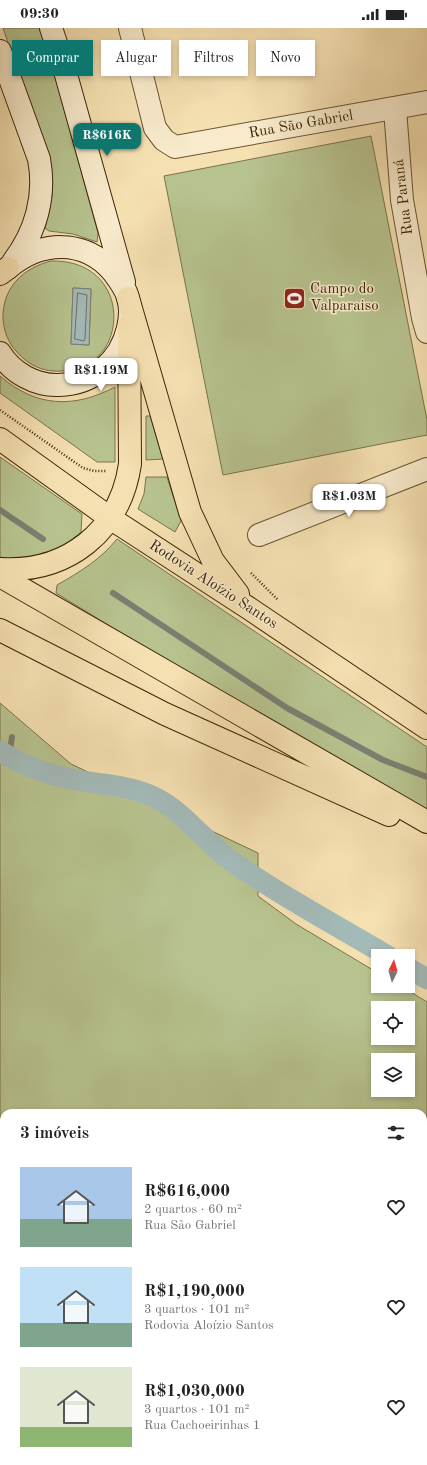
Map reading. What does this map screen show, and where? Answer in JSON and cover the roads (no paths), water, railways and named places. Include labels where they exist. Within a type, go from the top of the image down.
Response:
[{"type":"main road","points":[[51,28],[63,64],[128,298],[190,512],[214,561],[230,586],[250,609]]},
{"type":"main road","name":"Rua São Gabriel","points":[[130,28],[155,128],[164,140],[175,147],[395,109],[427,102]]},
{"type":"main road","points":[[0,51],[39,159],[42,188],[36,221],[20,253],[2,274]]},
{"type":"main road","name":"Rua Paraná","points":[[395,109],[402,200],[423,318],[427,332]]},
{"type":"main road","points":[[0,569],[22,569],[43,566],[63,559],[86,544],[97,534],[110,518],[123,496],[129,470],[128,298],[120,281],[107,265],[94,256],[80,250],[65,247],[49,247],[34,251],[20,258],[2,274]]},
{"type":"main road","points":[[0,353],[11,367],[24,376],[38,382],[53,385],[69,385],[84,381],[98,374],[110,364],[122,344],[129,322]]},
{"type":"main road","name":"Rodovia Aloízio Santos","points":[[0,439],[110,518],[250,609],[427,728]]},
{"type":"main road","points":[[259,535],[427,469]]},
{"type":"main road","points":[[0,576],[427,822]]},
{"type":"main road","points":[[0,630],[165,714],[427,832]]},
{"type":"water","points":[[73,288],[91,289],[89,345],[71,344]]},
{"type":"waterway","points":[[0,510],[43,539]]},
{"type":"waterway","points":[[113,593],[287,708],[383,760],[427,777]]},
{"type":"waterway","points":[[9,757],[12,737]]},
{"type":"waterway","points":[[0,751],[18,761],[46,773],[76,780],[137,790],[156,798],[176,811],[230,860],[288,898],[376,949]]},
{"type":"waterway","points":[[415,972],[427,979]]},
{"type":"place","name":"Campo do Valparaiso","points":[[295,298]]}]
